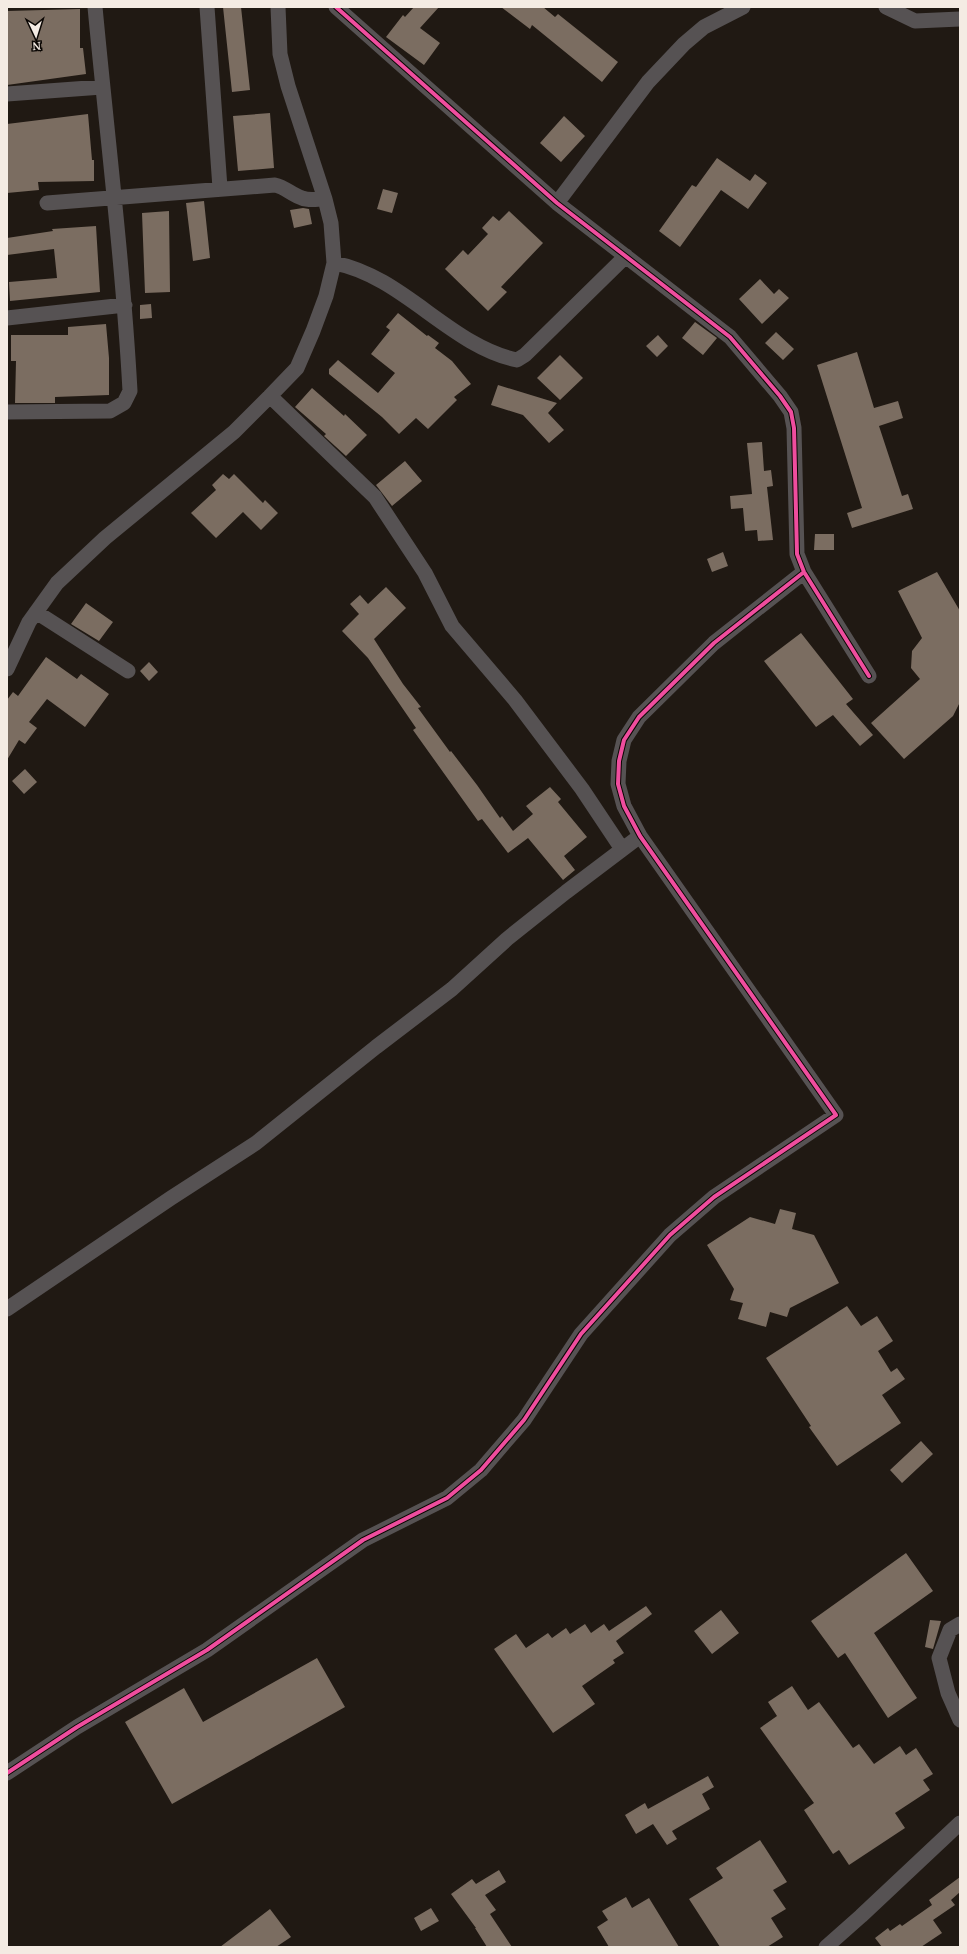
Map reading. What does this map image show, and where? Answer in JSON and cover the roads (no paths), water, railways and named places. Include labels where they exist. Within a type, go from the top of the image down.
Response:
[{"type":"street","points":[[7,412],[110,411],[124,403],[130,391],[125,305],[113,198],[95,7]]},
{"type":"street","points":[[207,7],[220,188]]},
{"type":"street","points":[[7,669],[29,622],[57,583],[106,538],[234,432],[297,368],[326,296],[334,263],[331,223],[325,199],[288,86],[280,54],[278,7]]},
{"type":"street","points":[[336,7],[557,203],[730,337],[780,396],[791,412],[794,428],[797,554],[804,572],[869,676]]},
{"type":"street","points":[[557,203],[648,82],[684,44],[704,27],[743,7]]},
{"type":"street","points":[[886,7],[914,21],[960,19]]},
{"type":"street","points":[[7,94],[102,87]]},
{"type":"street","points":[[47,204],[220,188],[275,185],[282,187],[301,198],[310,200],[325,199]]},
{"type":"street","points":[[334,263],[354,267],[405,296],[479,346],[517,360],[525,355],[626,256]]},
{"type":"street","points":[[7,318],[125,305]]},
{"type":"street","points":[[270,396],[375,497],[425,573],[452,626],[524,713],[582,789],[622,849]]},
{"type":"street","points":[[7,1773],[78,1727],[207,1650],[363,1540],[447,1498],[481,1470],[519,1425],[581,1334],[670,1235],[714,1197],[836,1115],[640,836],[624,806],[618,784],[619,761],[624,740],[639,717],[714,643],[804,572]]},
{"type":"street","points":[[36,612],[128,671]]},
{"type":"street","points":[[7,1309],[171,1198],[256,1143],[376,1047],[452,989],[513,934],[640,836]]},
{"type":"street","points":[[960,1624],[950,1630],[939,1658],[948,1693],[960,1720]]},
{"type":"street","points":[[826,1947],[960,1823]]}]
